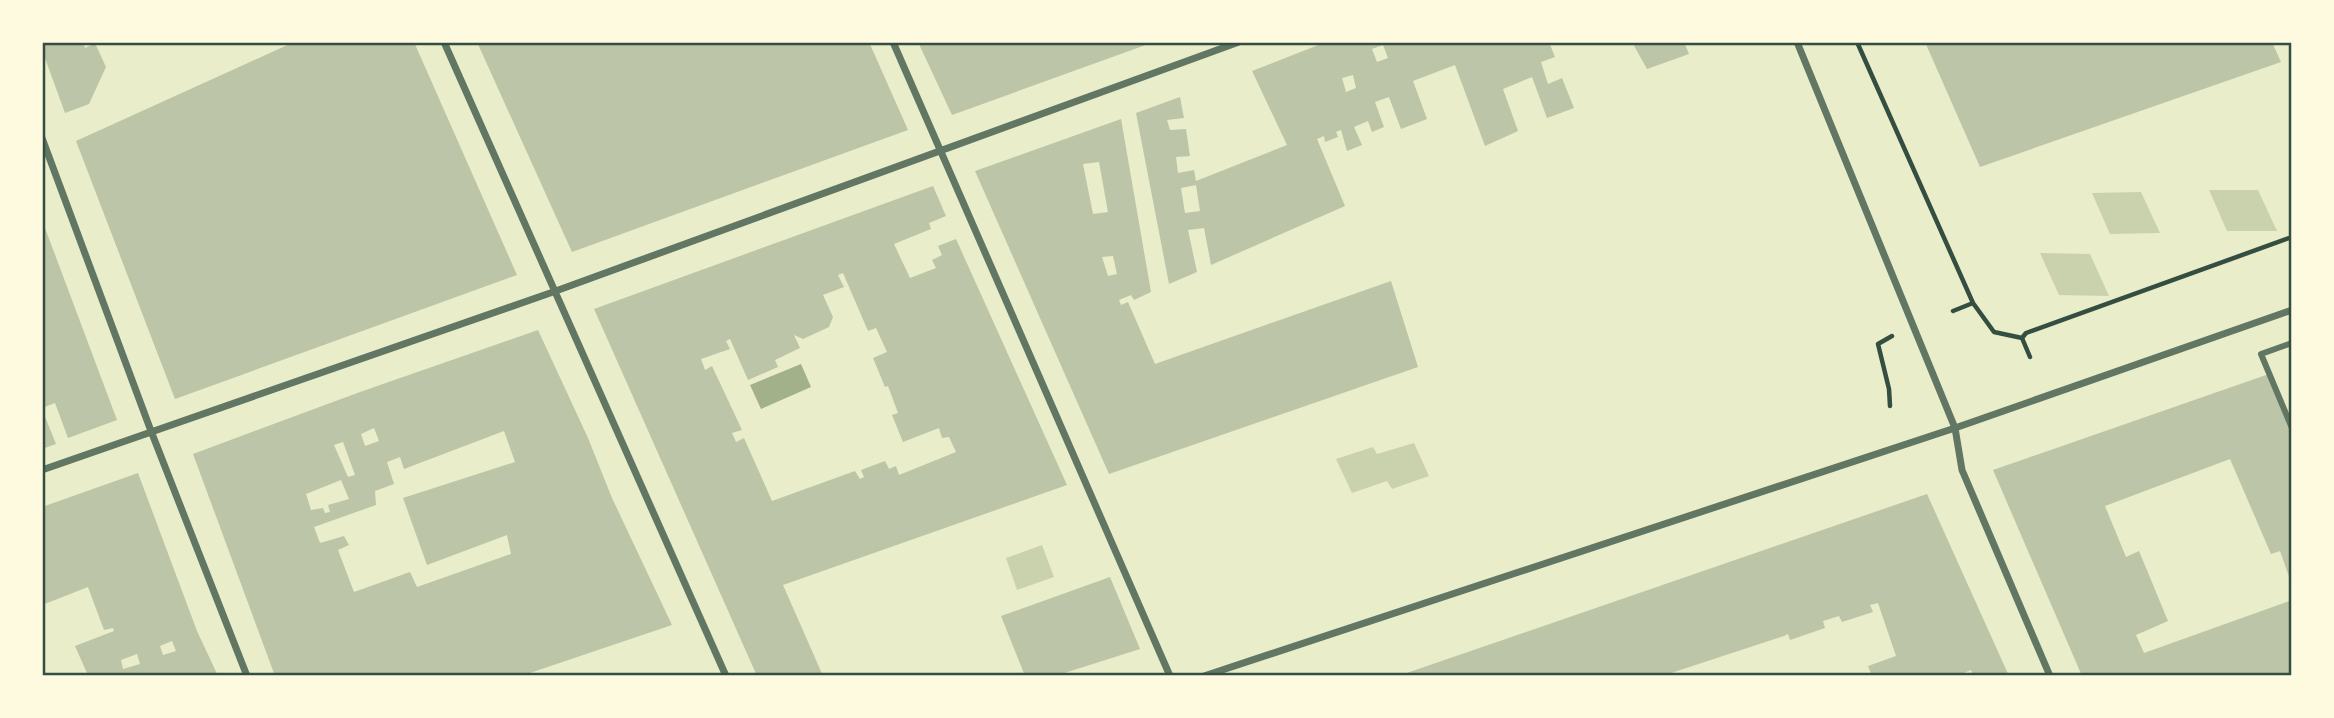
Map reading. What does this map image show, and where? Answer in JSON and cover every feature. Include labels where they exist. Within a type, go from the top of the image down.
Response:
[{"type":"street","points":[[444,42],[726,676]]},
{"type":"street","points":[[892,42],[1170,676]]},
{"type":"street","points":[[42,470],[553,292],[1239,42]]},
{"type":"street","points":[[1797,42],[1955,428],[1962,470],[2050,676]]},
{"type":"street","points":[[42,138],[151,431],[247,676]]},
{"type":"street","points":[[1204,676],[1955,428],[2292,310]]},
{"type":"street","points":[[2292,343],[2260,354],[2292,428]]},
{"type":"path","points":[[1857,42],[1973,303],[1994,331],[2022,338]]},
{"type":"path","points":[[2022,338],[2026,333],[2292,237]]},
{"type":"path","points":[[1953,311],[1973,303]]},
{"type":"path","points":[[1890,406],[1889,389],[1878,344],[1893,336]]},
{"type":"path","points":[[2022,338],[2031,357]]},
{"type":"shaded area","points":[[2209,190],[2258,190],[2277,231],[2227,231]]},
{"type":"shaded area","points":[[2141,192],[2160,233],[2110,234],[2092,193]]},
{"type":"shaded area","points":[[2040,253],[2090,254],[2109,296],[2059,295]]},
{"type":"shaded area","points":[[801,364],[811,387],[761,409],[750,385]]},
{"type":"shaded area","points":[[1414,443],[1429,476],[1392,489],[1387,481],[1352,493],[1336,459],[1373,447],[1377,454]]},
{"type":"shaded area","points":[[1042,545],[1054,577],[1017,590],[1006,558]]},
{"type":"building","points":[[42,42],[83,42],[85,48],[95,43],[106,67],[89,104],[65,113],[42,50]]},
{"type":"building","points":[[294,42],[414,42],[517,275],[175,399],[76,141]]},
{"type":"building","points":[[477,42],[869,42],[908,130],[572,252]]},
{"type":"building","points":[[918,42],[1154,42],[952,115]]},
{"type":"building","points":[[1326,42],[1549,42],[1555,57],[1541,62],[1548,84],[1562,78],[1574,108],[1547,118],[1532,77],[1503,89],[1518,131],[1485,146],[1455,65],[1413,81],[1427,119],[1401,129],[1389,97],[1375,102],[1384,127],[1372,132],[1368,121],[1354,127],[1362,145],[1347,151],[1341,130],[1336,132],[1338,137],[1325,142],[1324,136],[1317,139],[1345,206],[1211,265],[1204,228],[1188,230],[1197,272],[1169,284],[1136,113],[1180,97],[1184,118],[1167,120],[1170,130],[1186,129],[1190,156],[1176,157],[1178,173],[1194,170],[1196,181],[1287,145],[1252,71]],"holes":[[[1383,45],[1388,58],[1377,62],[1372,49]],[[1353,75],[1356,88],[1346,92],[1342,78]],[[1196,185],[1200,211],[1185,213],[1181,188]]]},
{"type":"building","points":[[1632,42],[1684,42],[1689,54],[1647,69]]},
{"type":"building","points":[[1925,42],[2272,42],[2281,62],[1980,167]]},
{"type":"building","points":[[1121,119],[1151,292],[1134,300],[1131,295],[1119,300],[1121,305],[1128,302],[1155,364],[1391,281],[1418,367],[1109,474],[975,171]],"holes":[[[1099,162],[1108,212],[1093,214],[1083,164]],[[1113,256],[1117,274],[1108,276],[1102,257]]]},
{"type":"building","points":[[933,186],[946,216],[929,223],[931,229],[894,244],[910,278],[936,268],[932,260],[942,255],[938,246],[956,239],[1067,485],[783,585],[823,676],[757,676],[594,309]],"holes":[[[843,273],[868,331],[876,328],[887,352],[873,358],[898,413],[892,415],[903,442],[939,428],[942,438],[949,437],[956,452],[899,475],[896,466],[889,469],[885,461],[861,470],[864,477],[860,479],[855,471],[772,501],[744,438],[736,442],[732,433],[742,430],[712,366],[705,370],[701,359],[730,349],[726,341],[730,339],[748,380],[778,367],[775,360],[800,348],[794,335],[803,339],[829,327],[833,317],[823,295],[844,287],[838,275]]]},
{"type":"building","points":[[42,220],[117,420],[68,438],[55,403],[42,408]]},
{"type":"building","points":[[538,330],[588,438],[612,498],[672,625],[521,676],[275,676],[193,454]],"holes":[[[374,428],[379,441],[365,446],[361,434]],[[504,431],[515,462],[403,498],[427,565],[507,535],[511,554],[417,587],[410,572],[354,592],[338,550],[349,545],[344,536],[320,543],[314,527],[376,505],[375,491],[394,484],[387,462],[400,457],[404,469]],[[343,442],[355,475],[348,477],[334,445]],[[341,480],[349,499],[328,505],[330,512],[325,513],[323,508],[311,510],[306,494]]]},
{"type":"building","points":[[2269,374],[2292,428],[2292,585],[2280,551],[2271,554],[2230,459],[2105,506],[2126,557],[2139,551],[2168,621],[2136,635],[2144,653],[2292,600],[2292,676],[2082,676],[1993,470]]},
{"type":"building","points":[[42,409],[56,444],[42,449]]},
{"type":"building","points":[[138,473],[197,631],[218,676],[79,676],[87,673],[75,646],[114,631],[113,628],[104,630],[88,587],[42,605],[42,507]],"holes":[[[172,641],[176,651],[163,655],[160,646]],[[137,654],[140,664],[123,669],[121,660]]]},
{"type":"building","points":[[1927,494],[2009,676],[1973,676],[1971,670],[1956,676],[1872,676],[1868,666],[1896,656],[1878,603],[1870,605],[1873,612],[1842,622],[1839,616],[1823,621],[1825,628],[1790,640],[1788,634],[1662,676],[1398,676]]},
{"type":"building","points":[[1110,577],[1140,649],[1055,676],[1025,676],[1001,616]]}]
